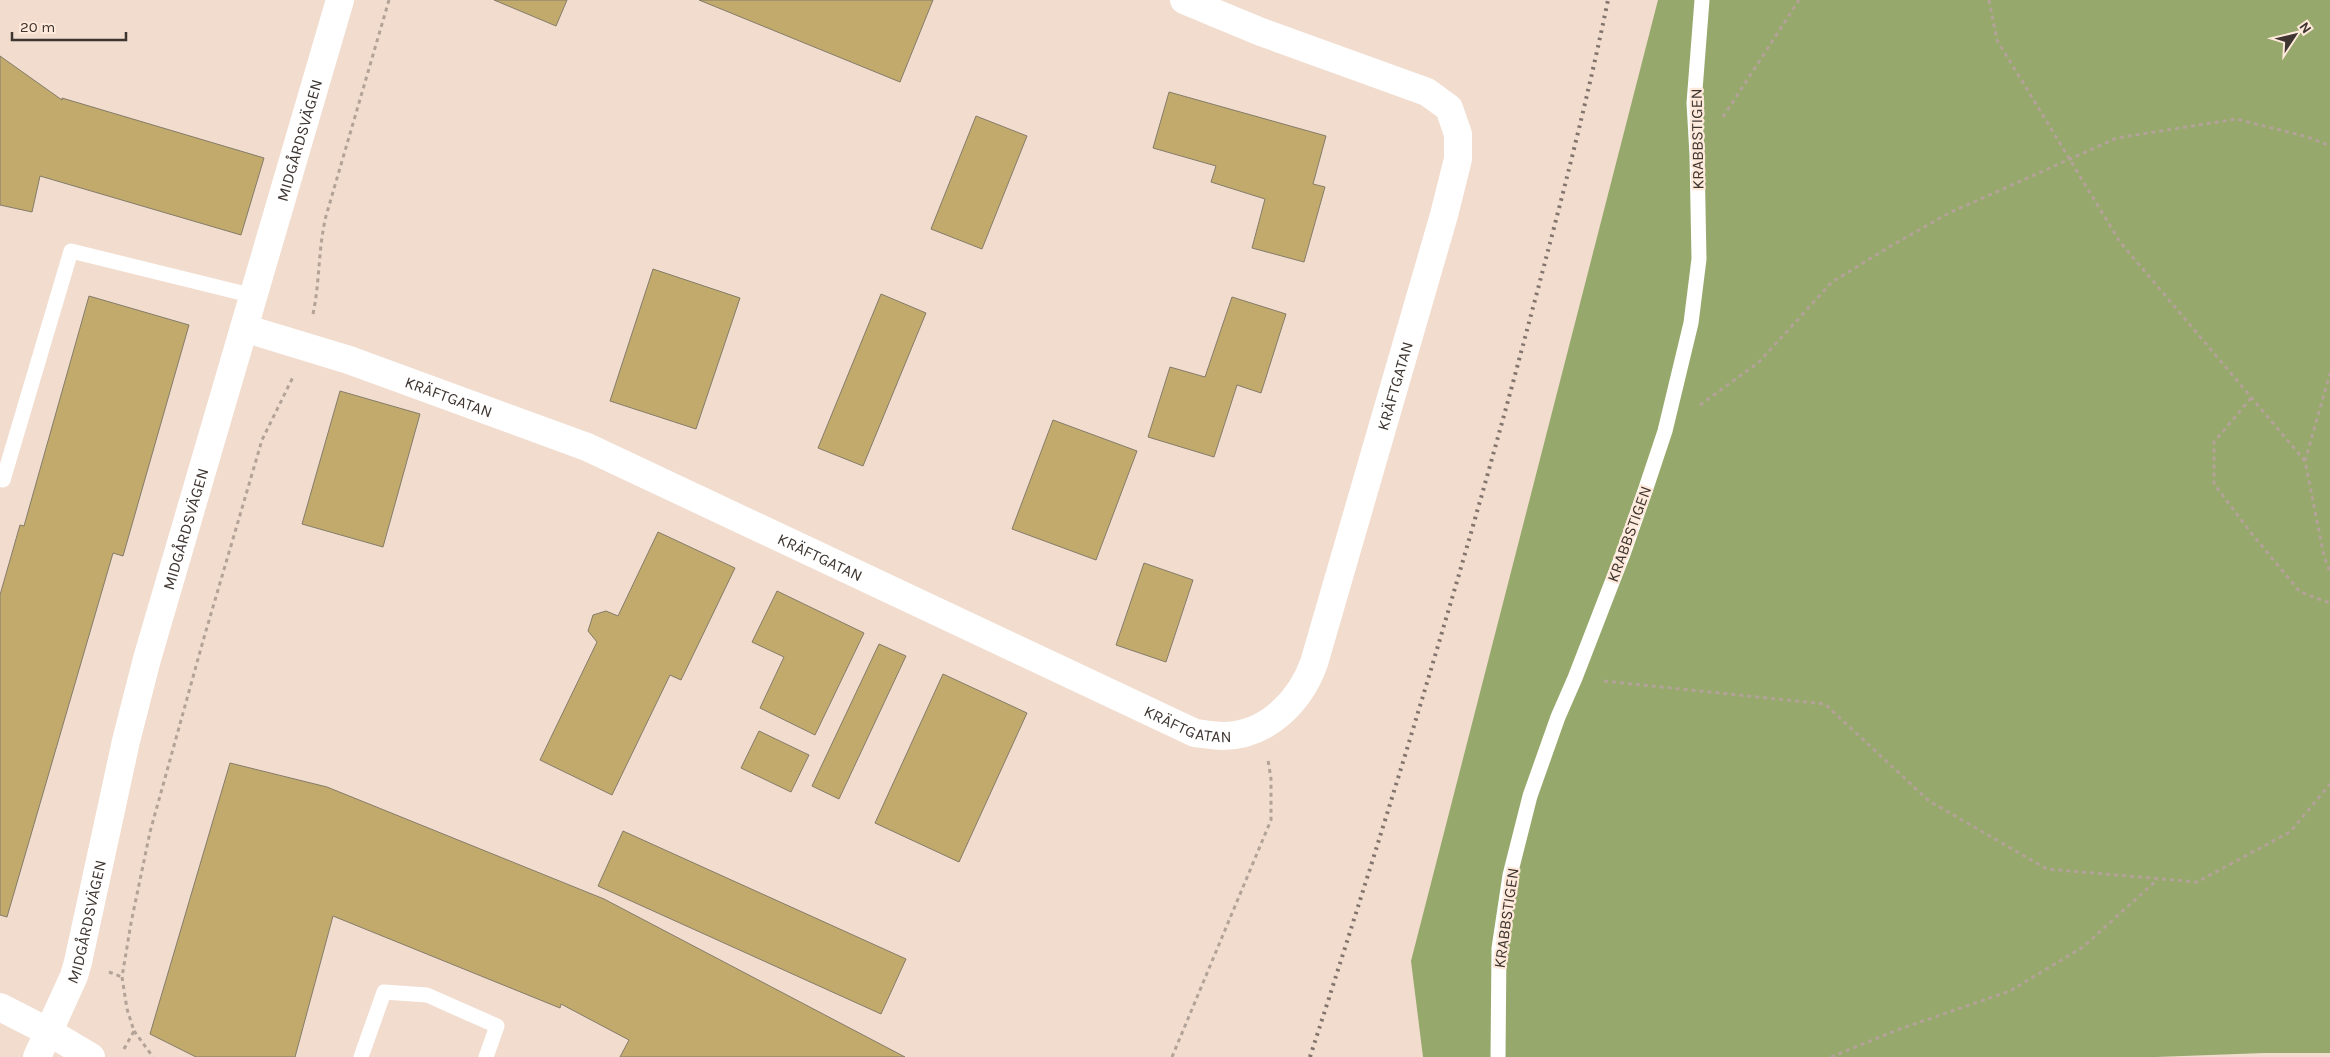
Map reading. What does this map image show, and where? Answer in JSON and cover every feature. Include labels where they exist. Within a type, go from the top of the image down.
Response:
[{"type":"street","name":"MIDGÅRDSVÄGEN","points":[[36,1057],[49,1032],[78,962],[126,741],[147,659],[340,0]]},
{"type":"street","name":"KRÄFTGATAN","points":[[244,328],[349,360],[587,447],[1196,733],[1223,736],[1257,728],[1274,719],[1295,700],[1314,664],[1444,215],[1458,159],[1458,134],[1450,108],[1427,92],[1261,32],[1184,0]]},
{"type":"street","points":[[0,1007],[49,1032],[91,1057]]},
{"type":"lane","name":"KRABBSTIGEN","points":[[1498,1057],[1499,948],[1510,875],[1530,796],[1558,717],[1623,554],[1665,431],[1690,323],[1699,259],[1698,155],[1694,103],[1702,0]]},
{"type":"lane","points":[[3,480],[71,252],[254,296]]},
{"type":"lane","points":[[361,1057],[384,992],[427,996],[497,1026],[486,1057]]},
{"type":"path","points":[[153,1057],[134,1031],[127,1009],[122,977],[150,832],[203,640],[262,440],[282,404],[298,363],[313,313],[319,281],[319,245],[388,0]]},
{"type":"path","points":[[1698,155],[1799,0]]},
{"type":"path","points":[[1988,0],[1996,40],[2120,242],[2304,461],[2324,556],[2330,572]]},
{"type":"path","points":[[1665,431],[1759,362],[1832,282],[1949,213],[2117,138],[2236,118],[2308,136],[2330,146]]},
{"type":"path","points":[[2304,461],[2330,373]]},
{"type":"path","points":[[2251,398],[2214,442],[2214,484],[2300,592],[2330,603]]},
{"type":"path","points":[[1575,678],[1825,704],[1929,801],[2047,869],[2197,882],[2290,832],[2330,784]]},
{"type":"path","points":[[1172,1057],[1271,820],[1272,778],[1266,747],[1257,728]]},
{"type":"path","points":[[1831,1057],[1900,1029],[2010,991],[2083,947],[2159,879]]},
{"type":"path","points":[[119,1057],[134,1031]]},
{"type":"green space","points":[[1658,0],[2330,0],[2330,1053],[2264,1053],[2156,1057],[1423,1057],[1411,961]]},
{"type":"building","points":[[494,0],[567,0],[556,26]]},
{"type":"building","points":[[699,0],[933,0],[900,82]]},
{"type":"building","points":[[0,56],[62,100],[62,98],[264,158],[241,235],[40,176],[32,212],[0,205]]},
{"type":"building","points":[[1169,92],[1326,136],[1313,184],[1325,187],[1304,262],[1252,248],[1265,199],[1211,182],[1216,166],[1153,148]]},
{"type":"building","points":[[976,116],[1027,136],[982,249],[931,229]]},
{"type":"building","points":[[653,269],[740,298],[696,429],[610,401]]},
{"type":"building","points":[[881,294],[926,313],[863,466],[818,448]]},
{"type":"building","points":[[89,296],[189,325],[123,556],[113,553],[7,917],[0,915],[0,595],[20,525],[24,526]]},
{"type":"building","points":[[1232,297],[1286,314],[1261,393],[1237,385],[1214,457],[1148,437],[1170,367],[1205,377]]},
{"type":"building","points":[[340,391],[420,414],[383,547],[302,524]]},
{"type":"building","points":[[1053,420],[1137,451],[1096,560],[1012,529]]},
{"type":"building","points":[[658,532],[735,568],[681,680],[670,675],[612,795],[540,760],[597,642],[588,631],[593,615],[606,611],[618,616]]},
{"type":"building","points":[[1144,563],[1193,580],[1166,662],[1116,645]]},
{"type":"building","points":[[777,591],[864,633],[815,735],[760,708],[784,657],[752,642]]},
{"type":"building","points":[[879,644],[906,656],[839,799],[812,786]]},
{"type":"building","points":[[943,674],[1027,713],[959,862],[875,823]]},
{"type":"building","points":[[759,731],[809,755],[791,792],[741,768]]},
{"type":"building","points":[[230,763],[327,787],[604,899],[905,1057],[620,1057],[629,1040],[561,1004],[560,1008],[333,916],[295,1057],[196,1057],[150,1034]]},
{"type":"building","points":[[623,831],[906,959],[881,1014],[598,886]]},
{"type":"railway","points":[[1310,1057],[1417,717],[1491,461],[1564,188],[1608,0]]}]
